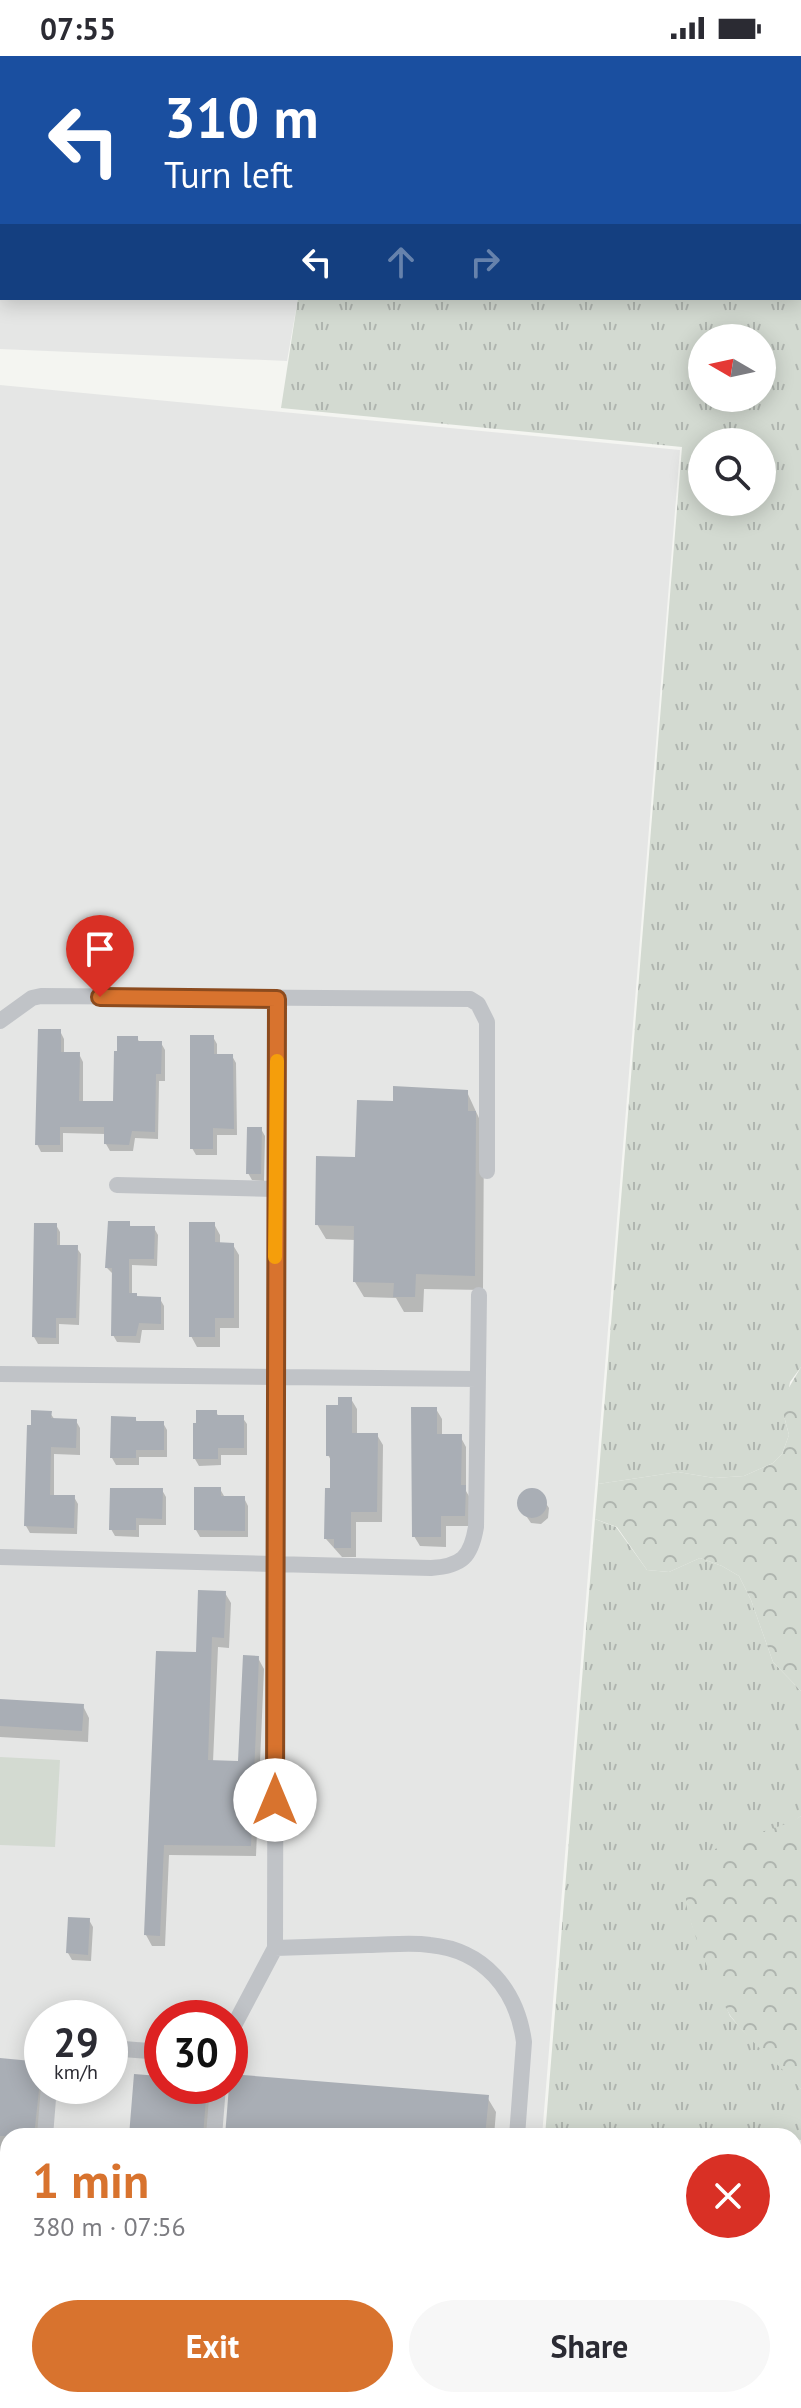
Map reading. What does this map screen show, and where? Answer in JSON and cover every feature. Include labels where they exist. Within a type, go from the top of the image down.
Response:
[{"type":"street","points":[[0,1021],[36,996],[470,999],[478,1004],[487,1022],[487,1171]]},
{"type":"street","points":[[247,2000],[275,1948],[277,999]]},
{"type":"street","points":[[117,1185],[275,1189]]},
{"type":"street","points":[[0,1557],[431,1568],[463,1560],[473,1545],[476,1527],[479,1295]]},
{"type":"street","points":[[0,1374],[478,1379]]},
{"type":"street","points":[[275,1948],[431,1945],[468,1954],[489,1969],[509,1993],[522,2028],[524,2042],[518,2128]]},
{"type":"street","points":[[46,2128],[48,2104]]},
{"type":"street","points":[[215,2128],[217,2104]]},
{"type":"shaded area","points":[[0,300],[298,300],[287,361],[0,349]]},
{"type":"shaded area","points":[[0,385],[680,450],[543,2128],[0,2128]]},
{"type":"green space","points":[[298,300],[801,300],[801,1367],[790,1382],[784,1416],[789,1435],[782,1454],[773,1463],[744,1476],[714,1478],[678,1472],[598,1484],[682,447],[281,408]]},
{"type":"green space","points":[[801,1367],[801,1691],[773,1662],[739,1576],[700,1558],[669,1572],[647,1570],[617,1527],[595,1519],[598,1484],[678,1472],[714,1478],[744,1476],[773,1463],[782,1454],[789,1435],[784,1416],[784,1396]]},
{"type":"green space","points":[[595,1519],[616,1527],[647,1570],[669,1572],[700,1558],[739,1576],[773,1662],[801,1691],[801,1816],[686,1900],[692,1925],[730,2016],[782,2066],[801,2089],[801,2128],[546,2128]]},
{"type":"green space","points":[[0,1757],[60,1760],[55,1847],[0,1845]]},
{"type":"green space","points":[[801,1816],[801,2089],[733,2019],[713,1980],[686,1900],[694,1874],[711,1852]]},
{"type":"building","points":[[38,1029],[61,1029],[61,1052],[80,1052],[79,1101],[113,1101],[117,1036],[138,1036],[138,1041],[162,1041],[161,1074],[156,1074],[155,1132],[132,1131],[129,1145],[104,1144],[104,1127],[60,1127],[60,1145],[35,1145]]},
{"type":"building","points":[[190,1035],[214,1035],[214,1054],[233,1054],[234,1129],[213,1128],[213,1149],[190,1149]]},
{"type":"building","points":[[393,1086],[468,1090],[468,1111],[476,1111],[475,1276],[416,1274],[415,1297],[393,1297],[394,1283],[353,1282],[354,1226],[315,1225],[316,1156],[355,1157],[357,1100],[393,1101]]},
{"type":"building","points":[[247,1127],[262,1127],[261,1174],[246,1174]]},
{"type":"building","points":[[108,1221],[130,1221],[130,1226],[155,1226],[154,1259],[129,1259],[129,1293],[161,1297],[161,1324],[139,1323],[136,1336],[111,1336],[112,1268],[105,1268]]},
{"type":"building","points":[[189,1222],[215,1222],[215,1242],[234,1243],[234,1318],[215,1318],[215,1337],[189,1337]]},
{"type":"building","points":[[34,1223],[57,1223],[57,1245],[78,1245],[76,1318],[56,1318],[56,1338],[32,1337]]},
{"type":"building","points":[[338,1397],[352,1397],[352,1433],[378,1433],[377,1512],[351,1512],[351,1548],[334,1548],[334,1539],[324,1539],[325,1488],[330,1488],[330,1456],[326,1456],[326,1405],[338,1405]]},
{"type":"building","points":[[411,1407],[437,1407],[437,1434],[462,1434],[461,1485],[466,1485],[465,1516],[441,1516],[441,1537],[412,1537]]},
{"type":"building","points":[[31,1410],[52,1411],[51,1418],[77,1419],[76,1448],[51,1447],[50,1495],[75,1495],[74,1528],[24,1526],[27,1425],[31,1425]]},
{"type":"building","points":[[196,1410],[217,1410],[217,1415],[244,1415],[244,1448],[218,1448],[218,1459],[193,1459]]},
{"type":"building","points":[[111,1416],[136,1417],[136,1421],[164,1421],[164,1450],[136,1450],[136,1458],[110,1458]]},
{"type":"building","points":[[194,1487],[221,1487],[221,1496],[245,1496],[245,1531],[194,1530]]},
{"type":"building","points":[[110,1488],[163,1488],[162,1519],[136,1518],[136,1530],[109,1530]]},
{"type":"building","points":[[532,1488],[538,1489],[546,1497],[546,1509],[538,1517],[532,1518],[526,1517],[518,1509],[517,1503],[518,1497],[526,1489]]},
{"type":"building","points":[[198,1590],[226,1591],[224,1638],[212,1637],[208,1760],[238,1761],[243,1655],[259,1656],[251,1846],[164,1845],[160,1936],[144,1935],[156,1651],[196,1652]]},
{"type":"building","points":[[0,1699],[84,1704],[82,1731],[0,1726]]},
{"type":"building","points":[[68,1917],[90,1918],[88,1955],[66,1953]]},
{"type":"building","points":[[0,2058],[24,2060],[24,2104],[37,2104],[35,2128],[0,2128]]},
{"type":"building","points":[[134,2074],[144,2075],[144,2104],[206,2104],[204,2128],[130,2128]]},
{"type":"building","points":[[248,2075],[489,2095],[486,2128],[226,2128],[228,2104],[248,2104]]},
{"type":"slow traffic","points":[[275,1257],[277,1061]]},
{"type":"route","points":[[100,997],[277,999],[275,1800]]}]
